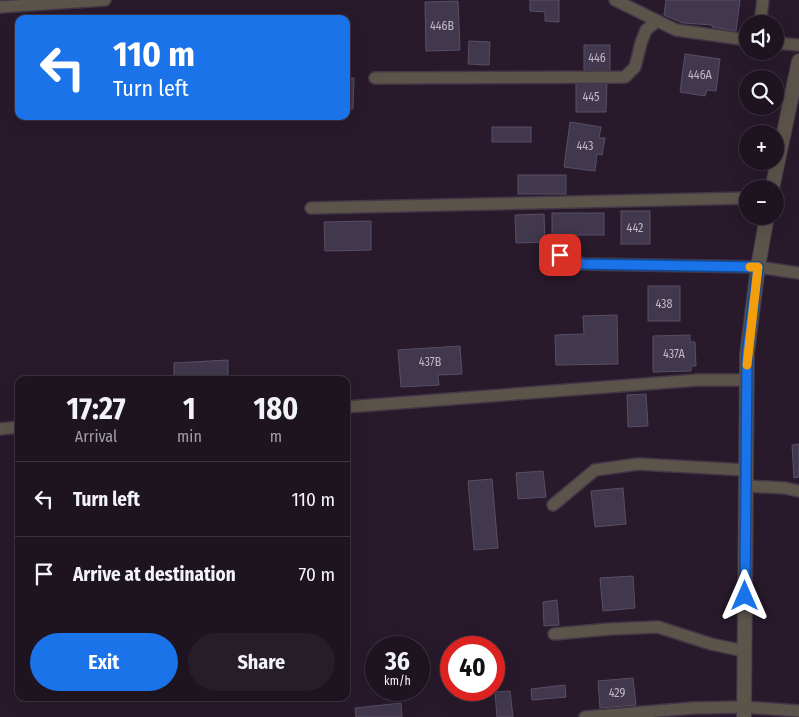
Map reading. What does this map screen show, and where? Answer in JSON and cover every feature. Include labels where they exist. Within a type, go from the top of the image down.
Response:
[{"type":"street","points":[[774,180],[799,61]]},
{"type":"street","points":[[744,712],[747,354],[765,225]]},
{"type":"lane","points":[[0,7],[104,0]]},
{"type":"lane","points":[[615,0],[676,30],[739,39]]},
{"type":"lane","points":[[761,15],[763,0]]},
{"type":"lane","points":[[375,78],[625,77],[635,67],[646,30],[657,21]]},
{"type":"lane","points":[[784,43],[799,45]]},
{"type":"lane","points":[[311,208],[739,198]]},
{"type":"lane","points":[[560,255],[583,264],[758,267],[799,273]]},
{"type":"lane","points":[[350,406],[698,380],[746,380]]},
{"type":"lane","points":[[0,428],[15,427]]},
{"type":"lane","points":[[554,505],[595,470],[638,464],[746,470]]},
{"type":"lane","points":[[745,486],[785,488],[799,491]]},
{"type":"lane","points":[[554,634],[610,628],[658,627],[710,644],[744,651]]},
{"type":"lane","points":[[585,717],[693,708],[744,712],[799,711]]},
{"type":"building","points":[[530,0],[559,0],[559,22],[545,21],[545,12],[530,11]]},
{"type":"building","points":[[666,0],[740,0],[736,31],[712,27],[712,25],[683,23],[664,15]]},
{"type":"building","points":[[458,1],[460,50],[426,51],[425,2]]},
{"type":"building","points":[[469,41],[490,42],[489,65],[468,64]]},
{"type":"building","points":[[584,45],[610,45],[610,72],[584,71]]},
{"type":"building","points":[[685,54],[720,59],[716,91],[707,90],[705,96],[680,92]]},
{"type":"building","points":[[350,78],[354,78],[353,109],[350,109]]},
{"type":"building","points":[[576,81],[607,81],[606,112],[576,112]]},
{"type":"building","points":[[570,122],[601,127],[599,138],[605,138],[602,155],[597,154],[595,171],[564,167]]},
{"type":"building","points":[[492,127],[531,127],[531,142],[492,142]]},
{"type":"building","points":[[518,175],[566,175],[566,194],[518,194]]},
{"type":"building","points":[[621,211],[650,211],[650,244],[621,244]]},
{"type":"building","points":[[552,213],[604,213],[604,235],[552,235]]},
{"type":"building","points":[[544,214],[545,242],[516,243],[515,215]]},
{"type":"building","points":[[371,221],[371,250],[325,251],[324,222]]},
{"type":"building","points":[[648,286],[680,286],[680,321],[648,321]]},
{"type":"building","points":[[617,315],[618,364],[556,365],[555,335],[584,334],[583,316]]},
{"type":"building","points":[[690,335],[690,342],[695,342],[696,366],[691,366],[691,371],[653,372],[653,336]]},
{"type":"building","points":[[460,346],[462,374],[438,375],[439,385],[401,387],[398,350]]},
{"type":"building","points":[[228,360],[228,376],[174,376],[174,363]]},
{"type":"building","points":[[646,394],[648,426],[628,427],[627,395]]},
{"type":"building","points":[[799,444],[799,477],[794,478],[792,445]]},
{"type":"building","points":[[543,471],[546,497],[518,499],[516,473]]},
{"type":"building","points":[[492,479],[498,548],[474,550],[468,481]]},
{"type":"building","points":[[623,488],[626,524],[595,527],[591,491]]},
{"type":"building","points":[[633,576],[635,608],[603,611],[600,578]]},
{"type":"building","points":[[557,600],[559,625],[544,626],[543,602]]},
{"type":"building","points":[[633,678],[636,705],[600,708],[598,681]]},
{"type":"building","points":[[565,685],[566,697],[532,700],[531,689]]},
{"type":"building","points":[[505,691],[510,691],[513,717],[497,717],[496,701],[505,701]]},
{"type":"building","points":[[401,703],[402,717],[356,717],[355,708]]},
{"type":"slow traffic","points":[[747,365],[758,267],[750,267]]},
{"type":"route","points":[[560,255],[583,264],[758,267],[747,354],[745,596]]}]
